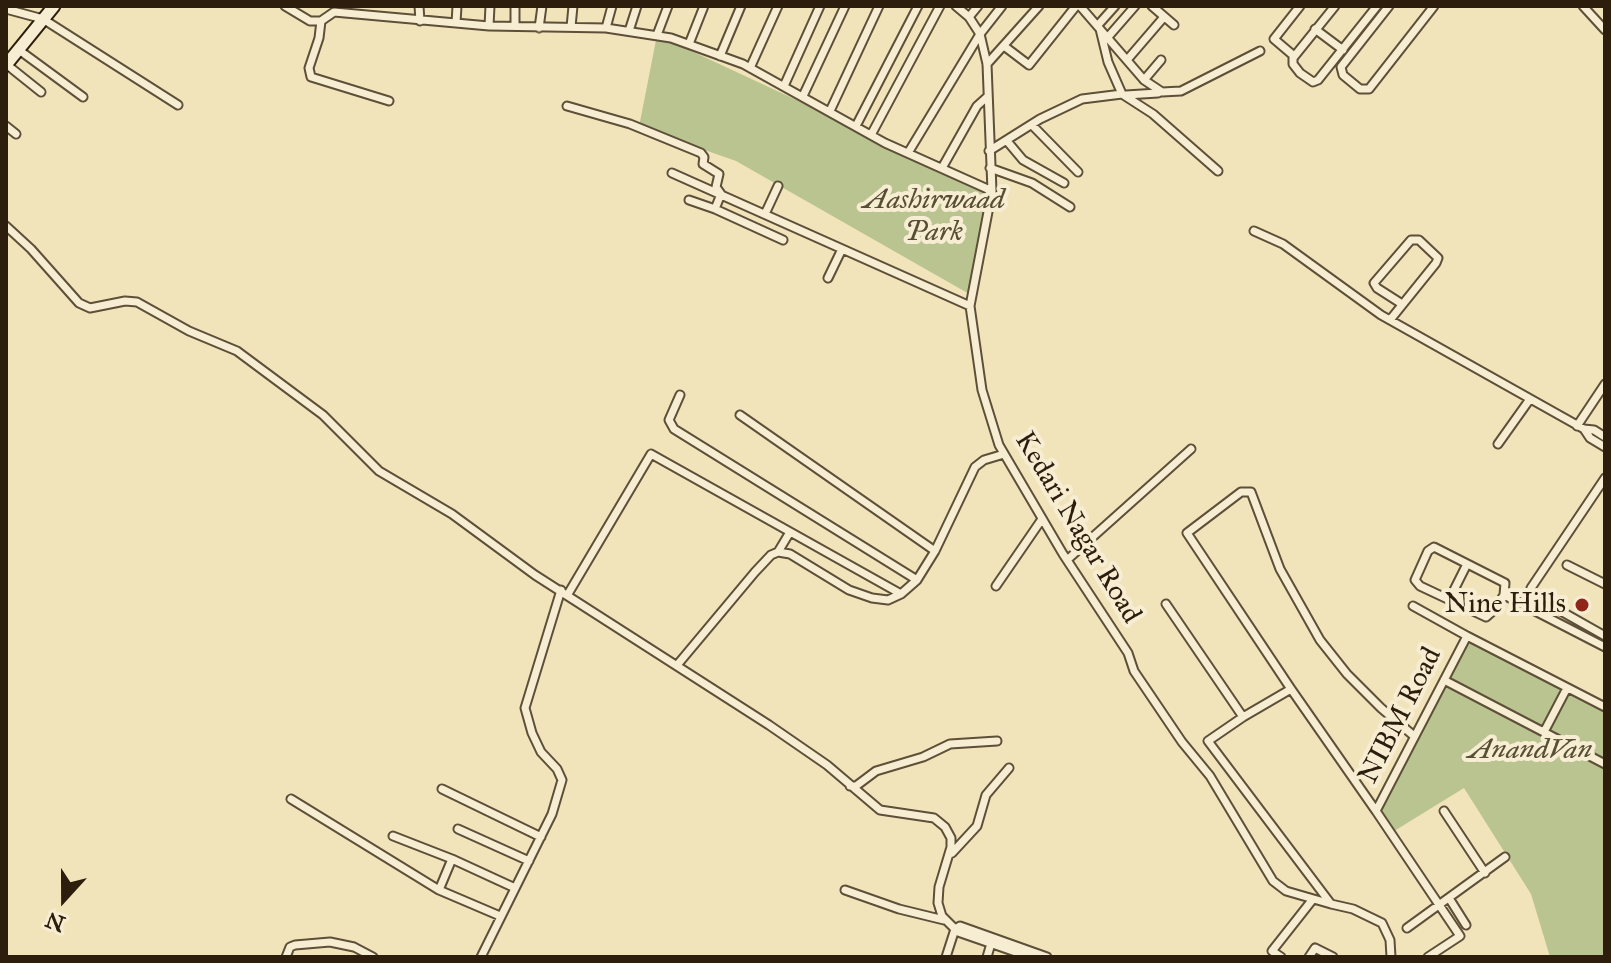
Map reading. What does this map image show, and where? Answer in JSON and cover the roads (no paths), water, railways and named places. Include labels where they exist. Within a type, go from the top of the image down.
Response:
[{"type":"main road","points":[[7,62],[48,10]]},
{"type":"street","points":[[285,6],[310,21],[321,21],[336,9],[420,21],[539,28],[606,28],[657,35],[750,68],[871,135],[992,191]]},
{"type":"street","points":[[297,13],[303,6]]},
{"type":"street","points":[[419,6],[420,21]]},
{"type":"street","points":[[456,23],[457,6]]},
{"type":"street","points":[[489,26],[490,6]]},
{"type":"street","points":[[515,6],[515,26]]},
{"type":"street","points":[[539,28],[542,6]]},
{"type":"street","points":[[571,27],[573,6]]},
{"type":"street","points":[[606,28],[612,6]]},
{"type":"street","points":[[629,31],[637,6]]},
{"type":"street","points":[[657,35],[668,6]]},
{"type":"street","points":[[689,44],[704,6]]},
{"type":"street","points":[[720,56],[741,6]]},
{"type":"street","points":[[750,68],[778,6]]},
{"type":"street","points":[[784,86],[820,6]]},
{"type":"street","points":[[803,96],[845,6]]},
{"type":"street","points":[[830,111],[879,6]]},
{"type":"street","points":[[856,126],[918,6]]},
{"type":"street","points":[[871,135],[940,6]]},
{"type":"street","name":"Kedari Nagar Road","points":[[956,6],[969,17],[980,34],[987,64],[992,191],[970,306],[982,390],[999,445],[1067,560],[1128,653],[1134,671],[1182,742],[1210,776],[1273,881],[1286,891],[1331,904]]},
{"type":"street","points":[[969,17],[978,6]]},
{"type":"street","points":[[908,153],[980,34],[1002,6]]},
{"type":"street","points":[[987,64],[1039,6]]},
{"type":"street","points":[[1004,46],[1029,65],[1078,6],[1144,80],[1162,92]]},
{"type":"street","points":[[1098,26],[1115,6]]},
{"type":"street","points":[[1108,37],[1135,6]]},
{"type":"street","points":[[1152,6],[1174,25]]},
{"type":"street","points":[[1294,56],[1274,39],[1300,6]]},
{"type":"street","points":[[1335,6],[1294,56],[1293,64],[1306,80],[1318,80],[1377,6]]},
{"type":"street","points":[[1389,6],[1341,67],[1343,75],[1360,89],[1369,89],[1434,6]]},
{"type":"street","points":[[1583,6],[1605,30]]},
{"type":"street","points":[[6,9],[48,10],[178,105]]},
{"type":"street","points":[[1127,60],[1164,17]]},
{"type":"street","points":[[321,21],[309,68],[311,77],[389,101]]},
{"type":"street","points":[[1098,26],[1108,62],[1123,94],[1153,114],[1218,171]]},
{"type":"street","points":[[1315,29],[1343,50]]},
{"type":"street","points":[[19,50],[83,97]]},
{"type":"street","points":[[989,151],[1082,99],[1181,91],[1260,51]]},
{"type":"street","points":[[1144,80],[1161,60]]},
{"type":"street","points":[[7,62],[41,92]]},
{"type":"street","points":[[942,168],[977,106],[987,97]]},
{"type":"street","points":[[567,106],[630,124],[701,153],[703,164],[719,174],[716,187],[721,194]]},
{"type":"street","points":[[1032,125],[1078,172]]},
{"type":"street","points":[[6,126],[16,134]]},
{"type":"street","points":[[1007,141],[1023,160],[1064,183]]},
{"type":"street","points":[[990,168],[1032,183],[1070,207]]},
{"type":"street","points":[[672,173],[970,306]]},
{"type":"street","points":[[765,214],[778,186]]},
{"type":"street","points":[[715,209],[721,194]]},
{"type":"street","points":[[689,200],[783,240]]},
{"type":"street","points":[[6,226],[79,303],[90,308],[125,301],[137,302],[189,331],[233,348],[323,415],[379,471],[452,514],[535,575],[644,646],[678,664],[827,765],[880,810],[934,818],[945,827],[951,838],[938,903],[942,916],[955,929]]},
{"type":"street","points":[[1254,231],[1283,244],[1390,320],[1581,427],[1605,437]]},
{"type":"street","points":[[1390,320],[1438,258],[1415,239],[1374,283],[1402,304]]},
{"type":"street","points":[[828,278],[842,249]]},
{"type":"street","points":[[1581,427],[1605,384]]},
{"type":"street","points":[[680,395],[669,420],[674,429],[917,580]]},
{"type":"street","points":[[1498,444],[1530,399]]},
{"type":"street","points":[[740,415],[935,551]]},
{"type":"street","points":[[1581,427],[1590,438],[1605,447]]},
{"type":"street","points":[[1067,560],[1191,449]]},
{"type":"street","points":[[481,957],[541,837],[557,801],[562,780],[557,769],[541,752],[525,708],[564,592],[651,454],[901,594]]},
{"type":"street","points":[[678,664],[755,572],[778,552],[790,554],[849,590],[872,598],[888,600],[901,594],[917,580],[935,551],[975,467],[984,460],[1004,454]]},
{"type":"street","points":[[1531,588],[1605,478]]},
{"type":"street","points":[[1376,811],[1187,533],[1241,492],[1251,492],[1280,569],[1320,640],[1355,682],[1414,736]]},
{"type":"street","points":[[996,586],[1042,519]]},
{"type":"street","points":[[778,552],[790,532]]},
{"type":"street","points":[[1434,547],[1467,564],[1505,583],[1504,595],[1486,617],[1416,583],[1422,563],[1434,547]]},
{"type":"street","points":[[1449,600],[1467,564]]},
{"type":"street","points":[[1567,565],[1605,584]]},
{"type":"street","points":[[1504,595],[1605,647]]},
{"type":"street","points":[[1536,597],[1604,633]]},
{"type":"street","points":[[1166,604],[1243,717]]},
{"type":"street","points":[[1413,606],[1467,636]]},
{"type":"street","name":"NIBM Road","points":[[1428,957],[1460,936],[1376,811],[1467,636],[1605,707]]},
{"type":"street","points":[[1444,680],[1605,764]]},
{"type":"street","points":[[1544,732],[1567,688]]},
{"type":"street","points":[[1291,689],[1208,741],[1331,904],[1353,909],[1382,923],[1390,940],[1391,957]]},
{"type":"street","points":[[849,786],[856,786],[876,771],[923,757],[950,744],[997,741]]},
{"type":"street","points":[[946,863],[960,842],[977,826],[986,795],[1009,768]]},
{"type":"street","points":[[442,789],[541,837]]},
{"type":"street","points":[[291,799],[439,890],[500,916]]},
{"type":"street","points":[[1444,811],[1485,873]]},
{"type":"street","points":[[458,829],[529,861]]},
{"type":"street","points":[[393,836],[515,888]]},
{"type":"street","points":[[1407,928],[1505,857]]},
{"type":"street","points":[[439,890],[452,859]]},
{"type":"street","points":[[845,890],[899,909],[946,920]]},
{"type":"street","points":[[1449,898],[1466,925]]},
{"type":"street","points":[[1281,957],[1272,951],[1313,899]]},
{"type":"street","points":[[946,957],[955,929],[960,926],[992,941],[1047,957]]},
{"type":"street","points":[[987,957],[992,941]]},
{"type":"street","points":[[286,957],[290,947],[295,945],[330,942],[354,947],[373,957]]},
{"type":"street","points":[[1309,957],[1315,948],[1333,957]]},
{"type":"place","name":"Nine Hills","points":[[1582,605]]},
{"type":"park label","name":"Aashirwaad Park","points":[[934,217]]},
{"type":"park label","name":"AnandVan","points":[[1530,751]]}]
